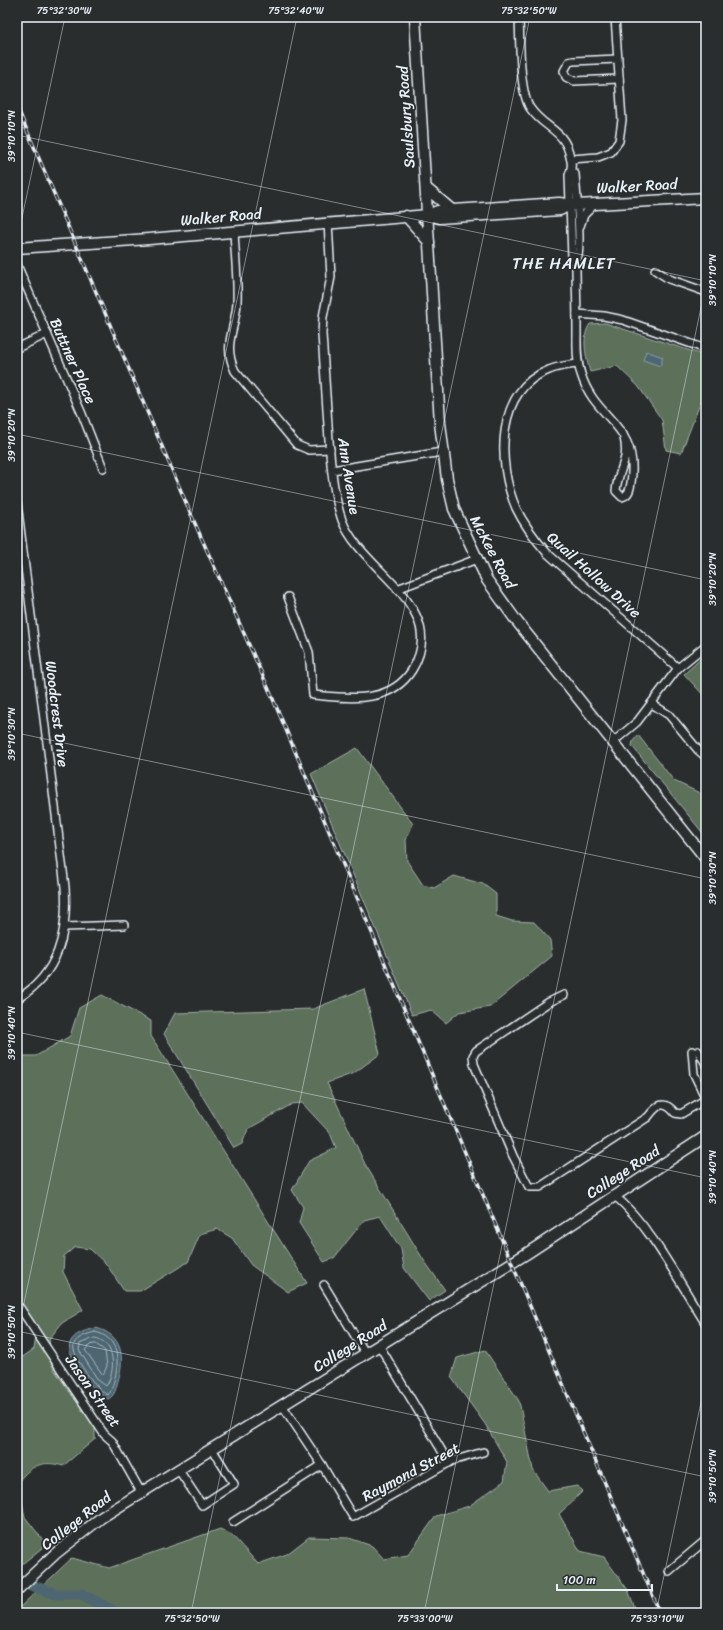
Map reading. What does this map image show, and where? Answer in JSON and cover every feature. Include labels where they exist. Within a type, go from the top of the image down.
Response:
[{"type":"street","name":"Saulsbury Road","points":[[415,17],[428,215]]},
{"type":"street","points":[[518,17],[524,90],[527,102],[537,117],[561,136],[567,145],[571,159],[571,170],[569,175],[579,232],[580,258],[576,262]]},
{"type":"street","points":[[571,159],[598,157],[611,152],[616,147],[622,128],[614,17]]},
{"type":"street","points":[[618,59],[573,61],[569,62],[564,71],[566,78],[574,81],[619,79]]},
{"type":"street","points":[[426,188],[452,210]]},
{"type":"street","name":"Walker Road","points":[[428,215],[438,211],[560,203],[574,205],[706,198]]},
{"type":"street","points":[[579,232],[584,215],[595,204]]},
{"type":"street","points":[[574,205],[572,258],[576,262],[578,364],[588,391],[623,434],[632,451],[633,467],[629,492],[626,496],[622,497],[616,491],[626,456],[626,444],[623,434]]},
{"type":"street","name":"Walker Road","points":[[17,248],[406,216],[428,215],[439,218],[553,211],[574,205]]},
{"type":"street","name":"McKee Road","points":[[428,215],[442,452],[454,509],[487,580],[515,619],[706,860]]},
{"type":"street","points":[[406,216],[429,242]]},
{"type":"street","name":"Ann Avenue","points":[[288,597],[309,652],[313,696],[356,698],[373,697],[397,686],[409,674],[419,654],[421,627],[416,614],[346,529],[340,513],[332,470],[322,334],[323,317],[331,277],[328,222]]},
{"type":"street","points":[[234,231],[238,291],[236,314],[228,347],[231,363],[235,371],[297,445],[309,450],[330,450]]},
{"type":"street","name":"Buttner Place","points":[[17,265],[82,414],[103,468]]},
{"type":"street","points":[[655,270],[668,279],[706,292]]},
{"type":"street","points":[[577,314],[604,316],[623,320],[705,348],[706,340]]},
{"type":"street","points":[[17,348],[47,334]]},
{"type":"street","name":"Quail Hollow Drive","points":[[578,364],[557,367],[539,374],[524,386],[512,404],[506,428],[504,454],[511,494],[525,526],[547,553],[678,668]]},
{"type":"street","points":[[332,470],[442,452]]},
{"type":"street","name":"Woodcrest Drive","points":[[17,504],[67,913],[62,943],[49,970],[40,980],[17,999]]},
{"type":"street","points":[[397,590],[477,559]]},
{"type":"street","points":[[613,742],[638,722],[678,668],[706,645]]},
{"type":"street","points":[[652,704],[669,715],[698,750],[706,757]]},
{"type":"street","points":[[65,927],[124,925]]},
{"type":"street","points":[[564,995],[549,1002],[476,1051],[473,1056],[474,1064],[513,1156],[529,1187],[540,1187],[648,1117],[655,1107],[665,1105],[670,1107],[675,1113],[681,1114],[706,1099],[694,1074],[695,1051],[706,1064]]},
{"type":"street","name":"College Road","points":[[17,1590],[42,1566],[96,1521],[526,1254],[706,1136]]},
{"type":"street","points":[[615,1196],[628,1207],[648,1233],[706,1324]]},
{"type":"street","points":[[324,1285],[366,1354]]},
{"type":"street","name":"Jason Street","points":[[20,1308],[104,1434],[112,1441],[141,1492]]},
{"type":"street","points":[[379,1345],[449,1463]]},
{"type":"street","points":[[233,1522],[322,1465],[282,1405]]},
{"type":"street","points":[[178,1470],[202,1505],[234,1484],[212,1449]]},
{"type":"street","name":"Raymond Street","points":[[322,1465],[353,1517],[449,1463],[483,1452]]},
{"type":"street","points":[[669,1571],[706,1540]]},
{"type":"green space","points":[[605,323],[706,356],[706,388],[681,453],[666,450],[662,420],[638,386],[617,366],[590,372],[585,347],[587,329],[590,324]]},
{"type":"green space","points":[[706,654],[706,698],[684,674]]},
{"type":"green space","points":[[638,735],[674,781],[706,796],[706,837],[632,746],[633,741]]},
{"type":"green space","points":[[357,748],[413,824],[406,840],[407,861],[423,885],[434,888],[454,876],[483,884],[496,894],[496,916],[512,921],[534,922],[550,940],[552,956],[490,1007],[459,1012],[446,1023],[431,1010],[412,1015],[311,774]]},
{"type":"green space","points":[[364,989],[380,1054],[354,1073],[327,1083],[365,1164],[423,1259],[445,1290],[429,1301],[404,1268],[401,1249],[380,1216],[364,1220],[334,1258],[324,1262],[299,1223],[303,1207],[292,1190],[309,1161],[336,1148],[330,1133],[302,1103],[292,1104],[248,1129],[242,1144],[234,1148],[164,1034],[175,1013],[313,1009]]},
{"type":"green space","points":[[102,995],[151,1021],[151,1036],[307,1283],[288,1292],[251,1265],[232,1238],[217,1229],[200,1234],[188,1262],[140,1291],[124,1291],[107,1265],[90,1249],[75,1247],[64,1256],[63,1272],[83,1310],[62,1323],[49,1339],[53,1368],[95,1428],[95,1439],[63,1466],[56,1464],[38,1465],[28,1471],[18,1482],[25,1517],[43,1540],[42,1548],[17,1568],[17,1361],[34,1349],[38,1325],[17,1314],[17,1056],[36,1056],[70,1036],[79,1008]]},
{"type":"green space","points":[[485,1350],[519,1401],[533,1470],[548,1491],[577,1486],[583,1491],[559,1514],[580,1551],[604,1557],[628,1590],[637,1613],[17,1613],[17,1610],[72,1558],[109,1568],[220,1529],[232,1535],[258,1564],[287,1554],[309,1537],[349,1538],[372,1546],[384,1559],[408,1555],[436,1516],[469,1506],[504,1481],[507,1462],[485,1424],[451,1377],[457,1358]]},
{"type":"water","points":[[646,351],[663,357],[660,366],[643,360]]},
{"type":"water","points":[[96,1328],[105,1331],[112,1336],[120,1348],[121,1364],[116,1389],[114,1394],[108,1399],[102,1396],[82,1374],[72,1357],[70,1349],[70,1343],[74,1337],[81,1332]]},
{"type":"waterway","points":[[17,1580],[55,1594],[81,1594],[117,1613]]},
{"type":"railway","points":[[17,107],[193,519],[270,692],[660,1613]]},
{"type":"district","name":"THE HAMLET","points":[[564,263]]}]
